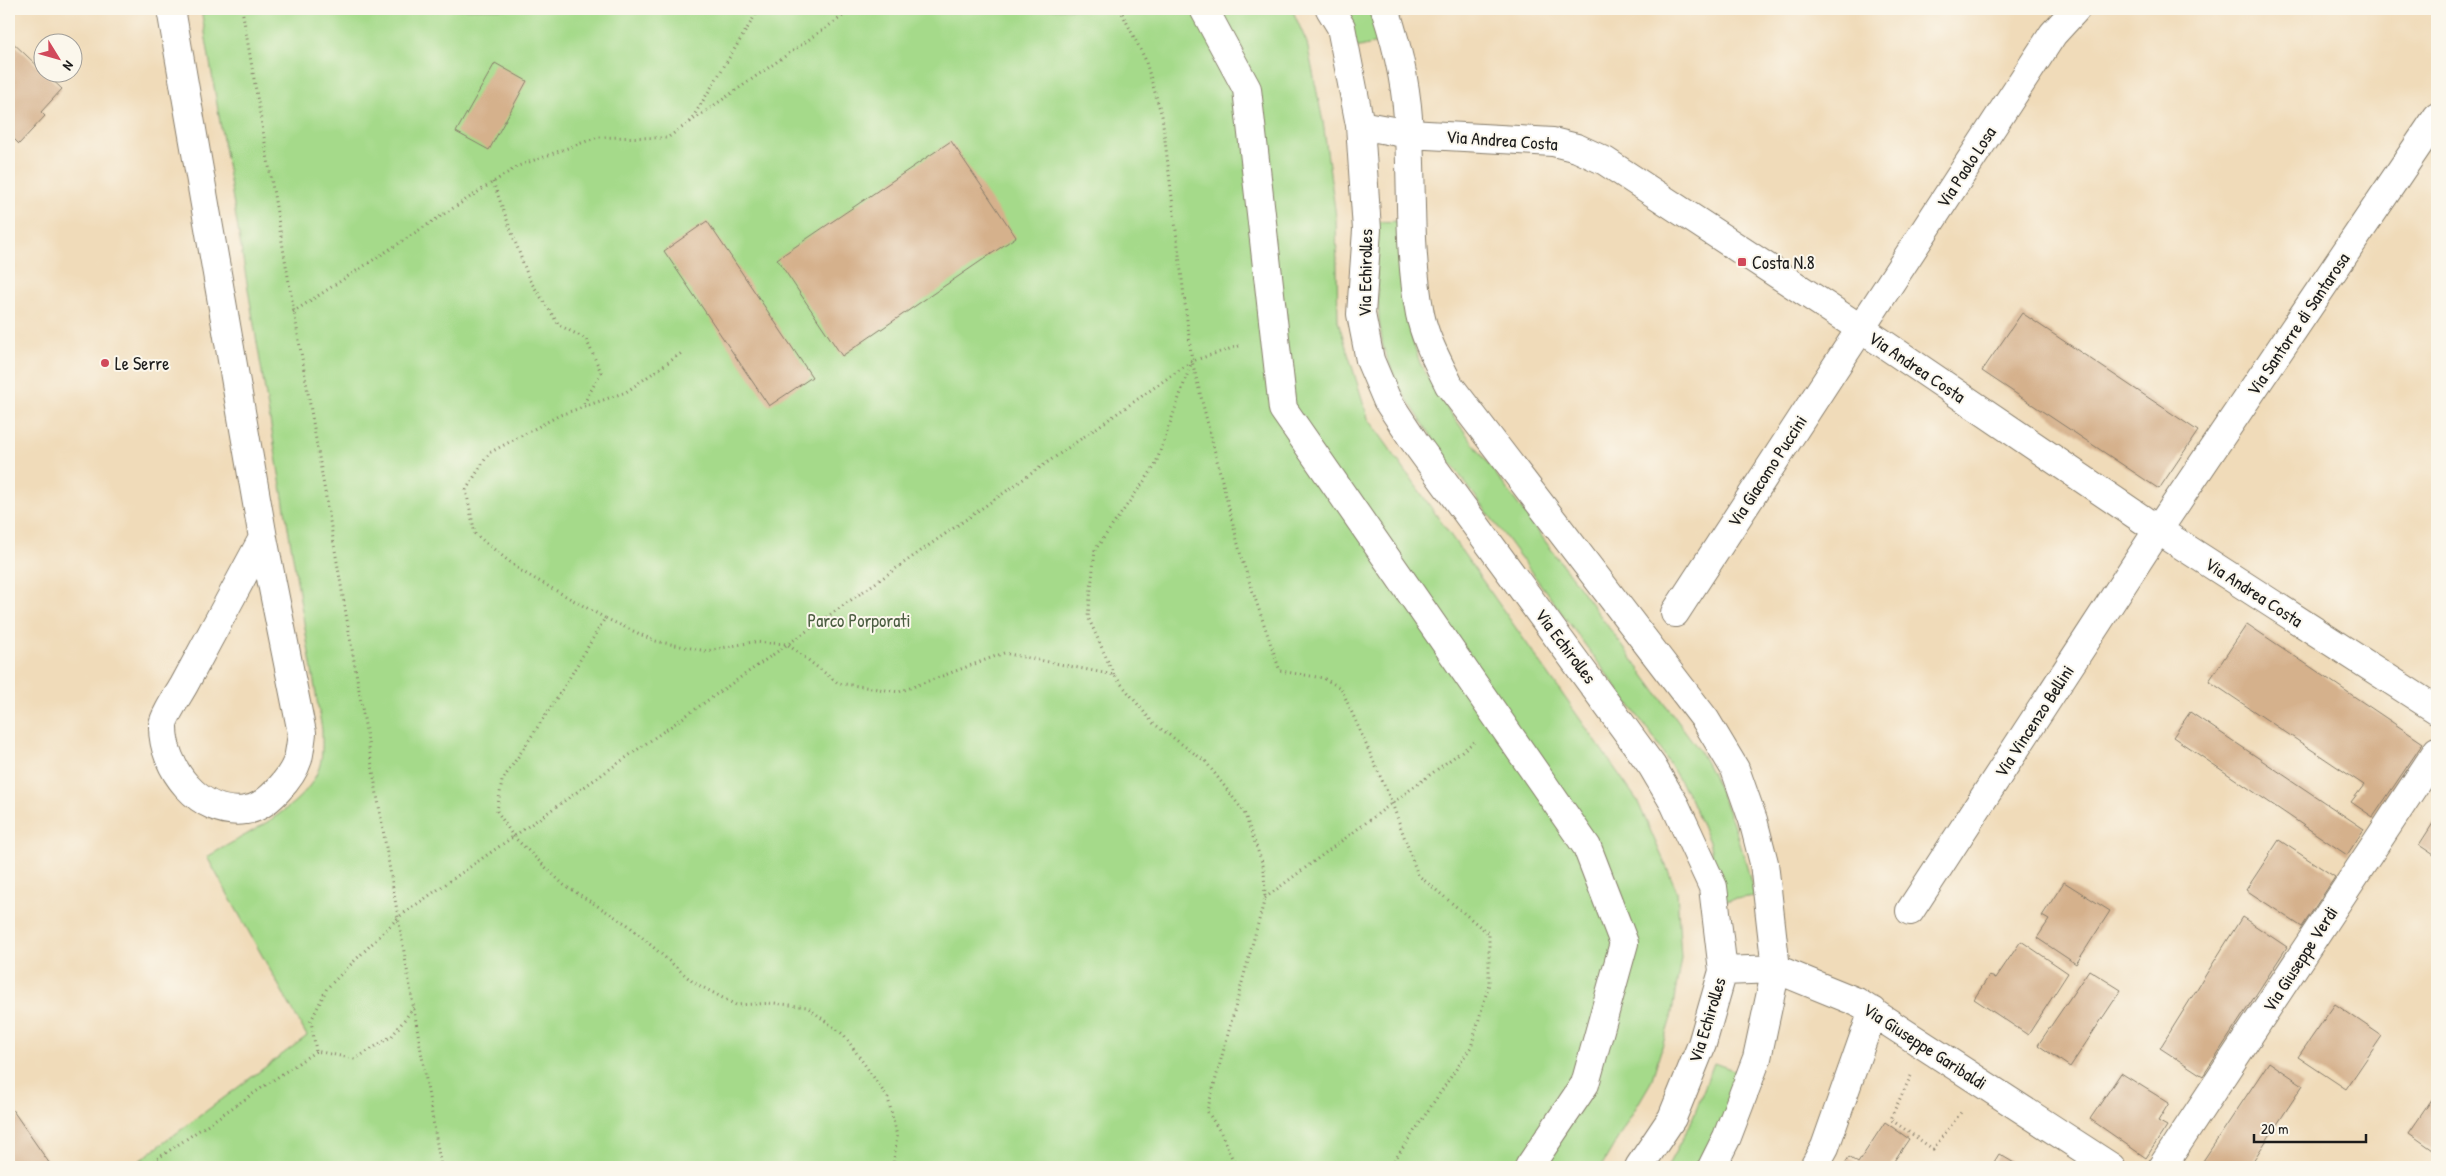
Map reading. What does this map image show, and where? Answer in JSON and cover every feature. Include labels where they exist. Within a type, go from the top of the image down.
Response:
[{"type":"street","points":[[171,9],[264,538],[302,733],[297,761],[281,789],[261,803],[246,810],[226,809],[203,800],[183,783],[169,758],[163,723],[264,538]]},
{"type":"street","points":[[1204,9],[1247,88],[1283,409],[1587,847],[1624,943],[1585,1084],[1529,1167]]},
{"type":"street","name":"Via Echirolles","points":[[1330,9],[1341,27],[1360,125],[1367,230],[1361,314],[1370,360],[1387,400],[1414,441],[1652,766],[1675,805],[1713,887],[1723,971],[1702,1044],[1672,1118],[1639,1167]]},
{"type":"street","points":[[1385,9],[1396,43],[1409,134],[1411,232],[1420,315],[1432,350],[1449,385],[1705,719],[1735,769],[1754,820],[1764,863],[1776,969],[1757,1058],[1727,1137],[1712,1167]]},
{"type":"street","name":"Via Paolo Losa","points":[[1860,329],[2053,34],[2076,9]]},
{"type":"street","name":"Via Santorre di Santarosa","points":[[2158,530],[2437,117]]},
{"type":"street","name":"Via Andrea Costa","points":[[1360,125],[1409,134],[1553,142],[1577,148],[1627,175],[2158,530],[2437,710]]},
{"type":"street","name":"Via Giacomo Puccini","points":[[1675,613],[1860,329]]},
{"type":"street","name":"Via Vincenzo Bellini","points":[[1910,911],[2158,530]]},
{"type":"street","name":"Via Giuseppe Verdi","points":[[2162,1167],[2437,750]]},
{"type":"street","name":"Via Giuseppe Garibaldi","points":[[1723,971],[1776,969],[1831,990],[1873,1011],[2111,1167]]},
{"type":"street","points":[[1814,1167],[1825,1147],[1873,1011]]},
{"type":"path","points":[[242,9],[293,312],[400,916],[441,1167]]},
{"type":"path","points":[[690,123],[759,9]]},
{"type":"path","points":[[293,312],[518,166],[598,137],[667,138],[853,9]]},
{"type":"path","points":[[1120,9],[1145,59],[1162,116],[1192,361],[1242,560],[1280,671],[1323,678],[1341,688],[1392,803],[1418,875],[1489,934],[1489,984],[1471,1047],[1390,1167]]},
{"type":"path","points":[[493,182],[529,279],[558,325],[586,339],[601,372],[581,408]]},
{"type":"path","points":[[316,1051],[311,1021],[327,988],[400,916],[1192,361],[1276,334]]},
{"type":"path","points":[[683,352],[626,392],[560,415],[489,453],[466,490],[475,534],[521,571],[605,618],[655,640],[706,651],[753,642],[787,644],[838,683],[899,692],[1004,652],[1114,674]]},
{"type":"path","points":[[1192,361],[1155,466],[1095,550],[1088,617],[1114,674],[1153,723],[1206,762],[1244,812],[1264,868],[1265,898],[1208,1111],[1221,1133],[1236,1167]]},
{"type":"path","points":[[605,618],[564,687],[502,781],[497,811],[513,836],[564,885],[628,925],[693,982],[736,1005],[774,1003],[807,1007],[844,1035],[888,1098],[897,1136],[894,1167]]},
{"type":"path","points":[[1265,898],[1500,722]]},
{"type":"path","points":[[145,1167],[316,1051],[354,1059],[392,1036],[414,1006]]},
{"type":"path","points":[[1913,1073],[1890,1119],[1933,1150],[1965,1107]]},
{"type":"green space","name":"Parco Porporati","points":[[201,9],[1292,9],[1307,43],[1323,122],[1336,217],[1338,321],[1368,418],[1637,800],[1677,891],[1681,958],[1671,1018],[1651,1082],[1601,1167],[131,1167],[307,1036],[207,857],[271,820],[301,796],[312,782],[319,768],[322,754],[322,730]]},
{"type":"green space","points":[[1343,9],[1374,9],[1382,42],[1355,48]]},
{"type":"green space","points":[[1403,221],[1407,312],[1413,342],[1420,363],[1439,397],[1699,750],[1717,785],[1739,839],[1754,896],[1724,901],[1709,842],[1690,798],[1654,738],[1433,439],[1397,384],[1383,347],[1379,320],[1374,222]]},
{"type":"green space","points":[[1714,1063],[1742,1073],[1702,1167],[1667,1167],[1690,1125]]},
{"type":"building","points":[[9,39],[32,61],[32,82],[55,82],[62,89],[41,112],[45,116],[19,144],[13,138],[9,143]]},
{"type":"building","points":[[495,63],[527,81],[489,150],[456,132]]},
{"type":"building","points":[[951,141],[1016,237],[842,356],[777,259]]},
{"type":"building","points":[[707,221],[812,377],[769,406],[664,251]]},
{"type":"building","points":[[2022,313],[2198,431],[2159,489],[1982,371]]},
{"type":"building","points":[[2247,624],[2423,743],[2373,817],[2351,802],[2364,785],[2209,681]]},
{"type":"building","points":[[2190,712],[2364,829],[2347,855],[2173,737]]},
{"type":"building","points":[[2437,817],[2437,857],[2419,845]]},
{"type":"building","points":[[2279,840],[2335,877],[2302,927],[2246,890]]},
{"type":"building","points":[[2064,882],[2110,911],[2076,964],[2037,938],[2049,920],[2042,916]]},
{"type":"building","points":[[2242,917],[2287,947],[2203,1076],[2160,1048]]},
{"type":"building","points":[[2021,941],[2068,973],[2028,1035],[1974,999],[1989,976],[1996,978]]},
{"type":"building","points":[[2089,970],[2121,990],[2070,1067],[2038,1045]]},
{"type":"building","points":[[2335,1004],[2382,1036],[2346,1089],[2298,1057]]},
{"type":"building","points":[[2269,1062],[2303,1085],[2249,1167],[2199,1167]]},
{"type":"building","points":[[2121,1073],[2169,1103],[2158,1121],[2167,1126],[2146,1158],[2090,1119]]},
{"type":"building","points":[[2437,1092],[2437,1143],[2433,1150],[2409,1133]]},
{"type":"building","points":[[9,1105],[52,1167],[9,1167]]},
{"type":"building","points":[[1885,1122],[1909,1139],[1890,1167],[1843,1167],[1849,1157],[1858,1163]]},
{"type":"building","points":[[1999,1154],[2021,1167],[1991,1167]]},
{"type":"place","name":"Costa N.8","points":[[1742,262]]},
{"type":"place","name":"Le Serre","points":[[105,363]]}]
